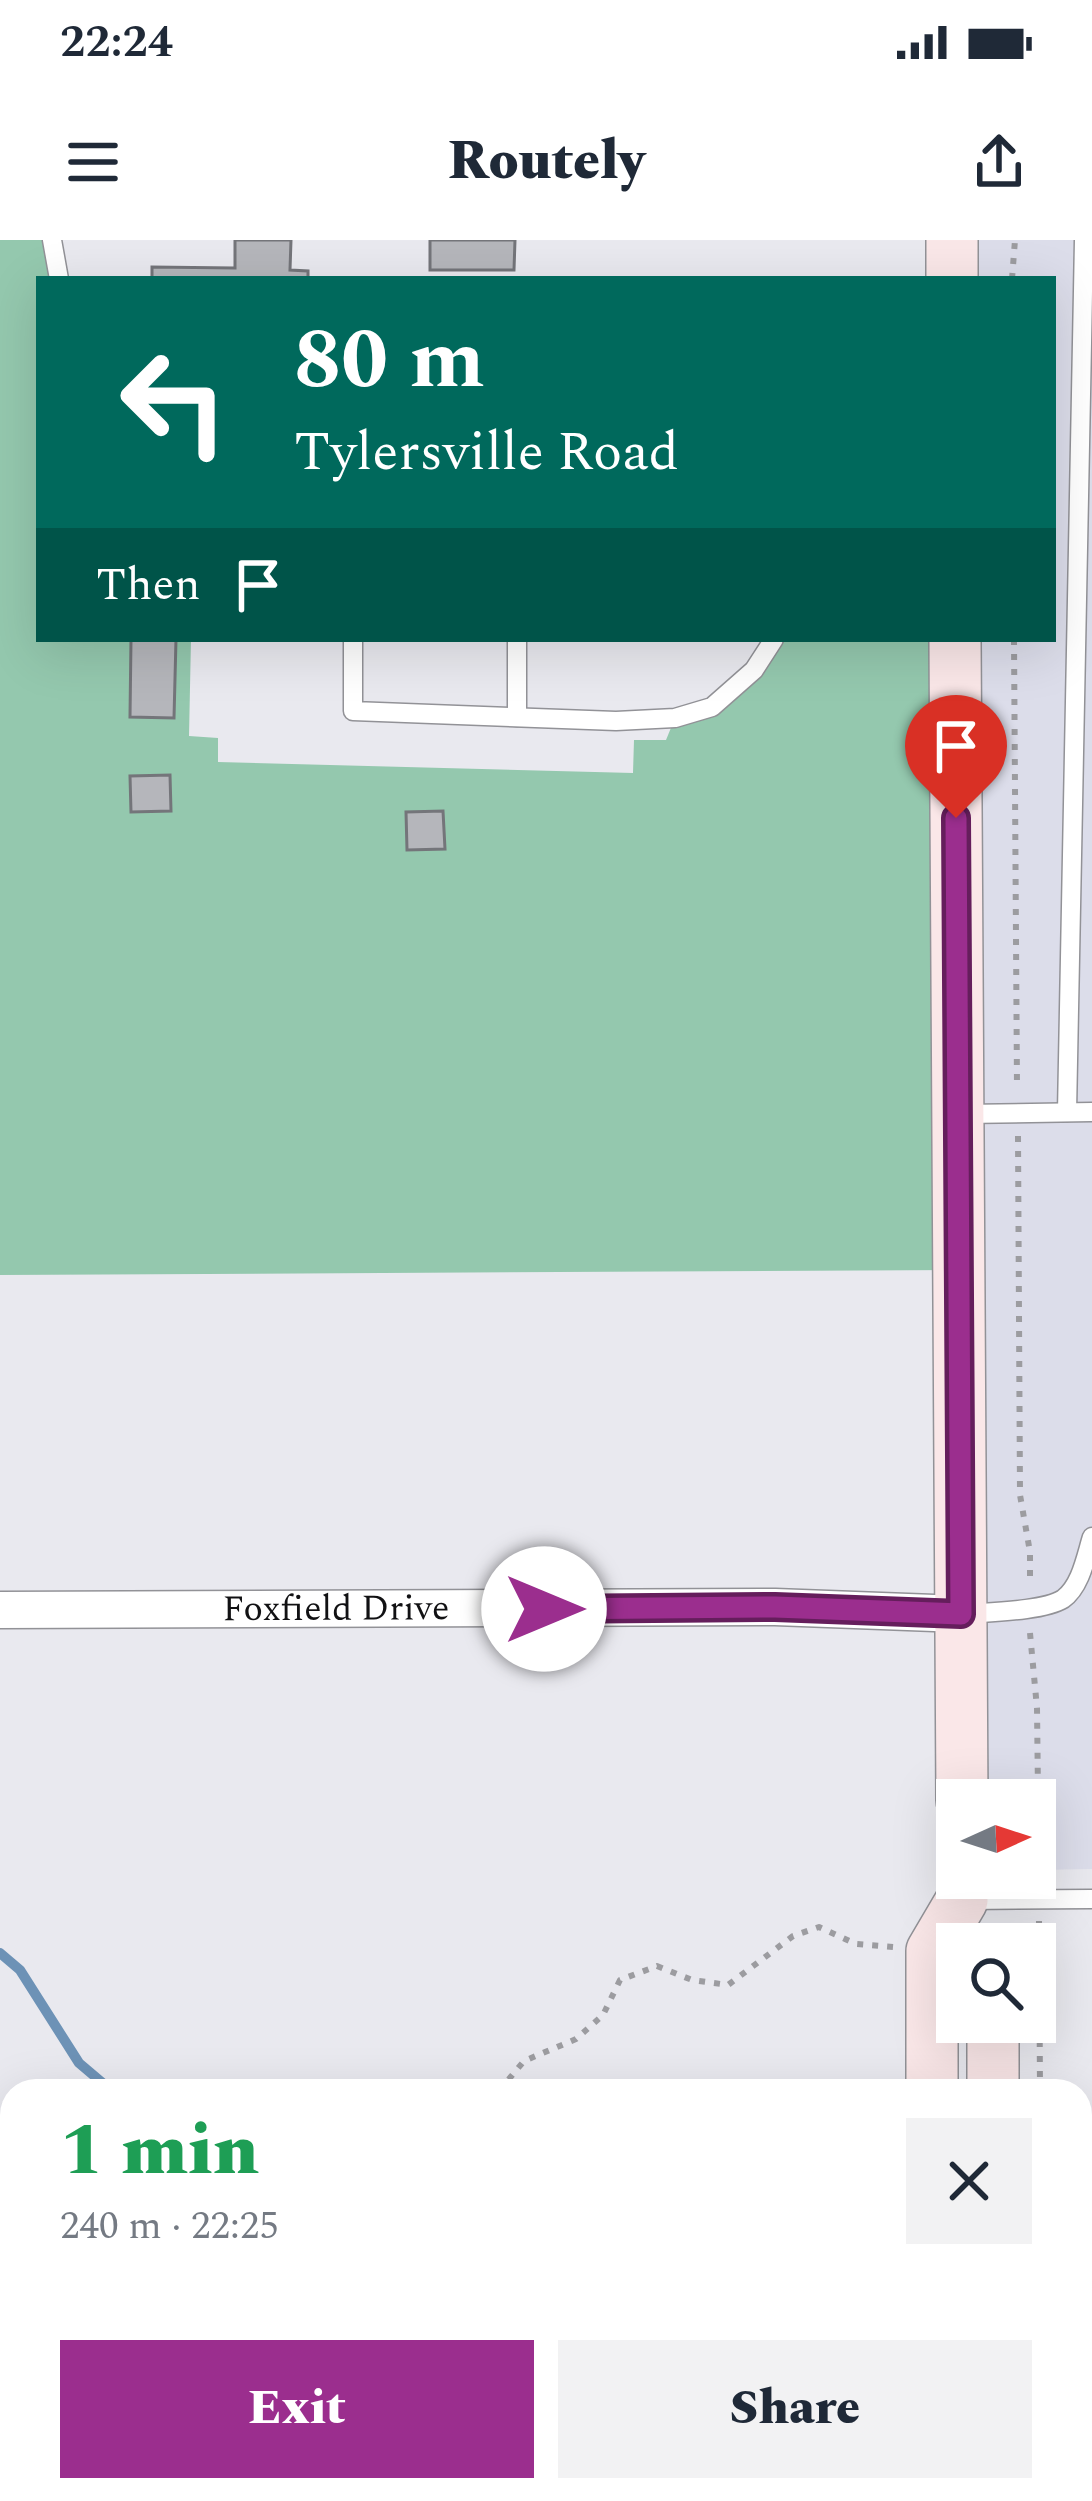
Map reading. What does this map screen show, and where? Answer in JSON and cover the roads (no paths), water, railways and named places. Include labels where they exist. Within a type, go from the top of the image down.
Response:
[{"type":"main road","points":[[952,240],[952,276]]},
{"type":"main road","points":[[955,642],[962,1779]]},
{"type":"main road","points":[[932,2079],[932,1951],[971,1907]]},
{"type":"main road","points":[[993,2043],[993,2079]]},
{"type":"street","name":"Foxfield Drive","points":[[0,1610],[775,1607],[961,1614]]},
{"type":"lane","points":[[52,240],[58,276]]},
{"type":"lane","points":[[1067,1112],[1088,264],[1084,240]]},
{"type":"lane","points":[[1056,567],[1077,566]]},
{"type":"lane","points":[[353,642],[353,711],[616,721],[675,718],[712,707],[754,670],[772,642]]},
{"type":"lane","points":[[517,718],[518,642]]},
{"type":"lane","points":[[958,1114],[1092,1112]]},
{"type":"lane","points":[[961,1614],[1030,1609],[1064,1598],[1080,1575],[1092,1537]]},
{"type":"lane","points":[[971,1907],[1092,1899]]},
{"type":"waterway","points":[[0,1953],[20,1970],[79,2063],[98,2079]]}]
